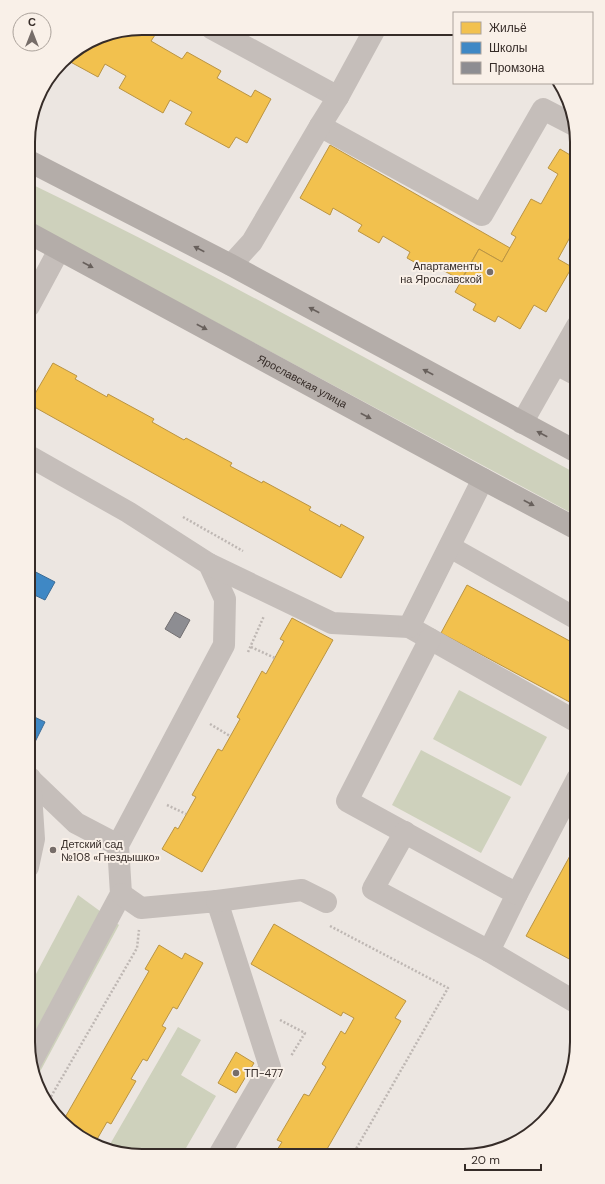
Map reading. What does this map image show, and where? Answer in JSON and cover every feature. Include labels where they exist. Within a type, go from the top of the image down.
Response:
[{"type":"main road","points":[[35,164],[231,265],[570,448]]},
{"type":"main road","name":"Ярославская улица","points":[[35,236],[570,525]]},
{"type":"lane","points":[[224,35],[338,97]]},
{"type":"lane","points":[[231,265],[252,242],[338,97],[372,35]]},
{"type":"lane","points":[[320,126],[482,215],[543,109],[568,122]]},
{"type":"lane","points":[[35,295],[59,250]]},
{"type":"lane","points":[[522,423],[570,339]]},
{"type":"lane","points":[[556,364],[570,371]]},
{"type":"lane","points":[[35,459],[128,512],[209,564],[332,623],[409,627],[570,718]]},
{"type":"lane","points":[[409,627],[483,479]]},
{"type":"lane","points":[[450,547],[570,615]]},
{"type":"lane","points":[[36,1053],[122,894],[118,845],[224,645],[225,599],[209,564]]},
{"type":"lane","points":[[430,639],[348,801],[517,894]]},
{"type":"lane","points":[[35,783],[76,823],[118,845]]},
{"type":"lane","points":[[489,951],[570,793]]},
{"type":"lane","points":[[405,832],[373,889],[489,951],[570,999]]},
{"type":"lane","points":[[122,894],[141,908],[217,901],[302,890],[326,912]]},
{"type":"lane","points":[[217,901],[270,1067],[222,1149]]},
{"type":"path","points":[[251,647],[275,658]]},
{"type":"path","points":[[210,724],[230,736]]},
{"type":"path","points":[[166,804],[186,814]]},
{"type":"path","points":[[326,912],[448,988],[356,1149]]},
{"type":"green space","points":[[35,186],[99,217],[236,289],[570,470],[570,512],[35,225]]},
{"type":"green space","points":[[459,690],[547,737],[521,786],[433,739]]},
{"type":"green space","points":[[421,750],[511,797],[481,853],[392,805]]},
{"type":"green space","points":[[78,895],[119,925],[40,1072],[35,1042],[35,976]]},
{"type":"green space","points":[[178,1027],[201,1040],[181,1075],[216,1096],[185,1149],[142,1149],[128,1148],[110,1144]]},
{"type":"building: Жильё","points":[[155,35],[151,41],[182,59],[187,52],[221,71],[217,78],[251,97],[255,90],[271,99],[247,143],[236,137],[229,148],[185,124],[192,112],[170,100],[163,113],[119,88],[126,76],[105,64],[98,77],[71,62],[88,49],[114,39],[128,36]]},
{"type":"building: Жильё","points":[[330,145],[510,248],[502,262],[479,249],[461,280],[435,266],[432,272],[407,258],[410,252],[383,236],[379,243],[358,231],[362,225],[333,208],[330,215],[300,198]]},
{"type":"building: Жильё","points":[[560,149],[570,155],[570,237],[558,259],[570,266],[570,270],[546,312],[534,305],[520,329],[498,316],[495,322],[473,310],[476,304],[455,292],[479,249],[502,262],[516,237],[511,234],[531,199],[541,204],[558,174],[548,168]]},
{"type":"building: Жильё","points":[[53,363],[77,376],[75,379],[107,397],[108,394],[154,419],[152,422],[184,440],[186,438],[232,463],[230,466],[262,483],[263,481],[311,507],[309,510],[340,527],[341,524],[364,537],[341,578],[35,407],[35,394]]},
{"type":"building: Жильё","points":[[467,585],[570,641],[570,702],[441,633]]},
{"type":"building: Жильё","points":[[292,618],[333,640],[202,872],[162,849],[175,827],[178,829],[196,797],[192,795],[218,749],[222,751],[240,719],[237,717],[262,671],[266,674],[284,641],[280,639]]},
{"type":"building: Жильё","points":[[570,856],[570,959],[526,936]]},
{"type":"building: Жильё","points":[[274,924],[406,1001],[395,1018],[401,1021],[327,1149],[278,1149],[282,1142],[277,1140],[304,1094],[309,1096],[326,1067],[322,1064],[341,1031],[345,1034],[354,1018],[343,1012],[341,1016],[251,964]]},
{"type":"building: Жильё","points":[[159,945],[182,959],[185,953],[203,963],[177,1009],[173,1007],[162,1026],[166,1028],[147,1061],[143,1059],[131,1079],[136,1081],[111,1124],[107,1122],[97,1139],[88,1135],[65,1117],[149,971],[145,969]]},
{"type":"building: Жильё","name":"ТП-477","points":[[236,1052],[254,1063],[236,1093],[218,1083]]},
{"type":"building: Школы","points":[[35,572],[55,582],[45,600],[35,595]]},
{"type":"building: Школы","points":[[35,717],[45,722],[35,742]]},
{"type":"building: Промзона","points":[[175,612],[190,620],[180,638],[165,629]]},
{"type":"place","name":"Апартаменты на Ярославской","points":[[490,272]]},
{"type":"place","name":"Детский сад №108 «Гнездышко»","points":[[53,850]]},
{"type":"place","name":"ТП-477","points":[[236,1073]]}]
